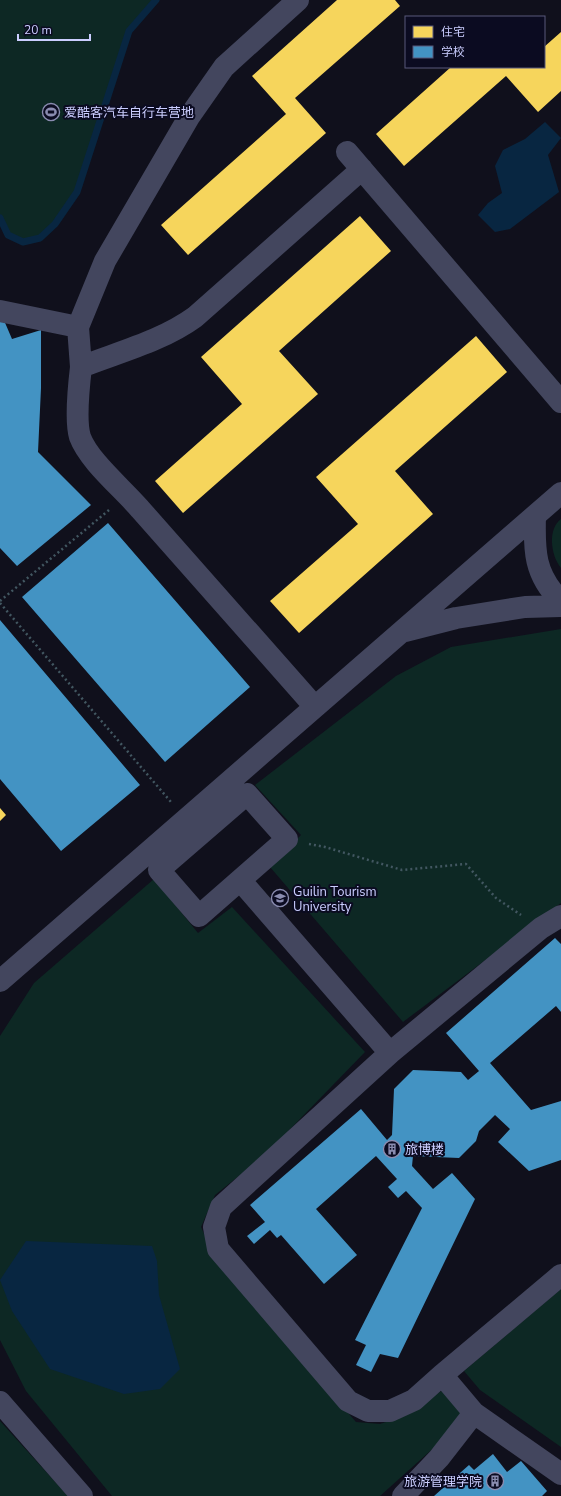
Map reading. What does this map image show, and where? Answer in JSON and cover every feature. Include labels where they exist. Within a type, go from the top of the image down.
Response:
[{"type":"street","points":[[298,0],[224,67],[189,117],[105,261],[78,328],[81,367],[78,405],[80,435],[84,446],[93,458],[128,495],[315,707]]},
{"type":"street","points":[[347,152],[561,402]]},
{"type":"street","points":[[81,367],[167,334],[182,326],[362,169]]},
{"type":"street","points":[[0,311],[78,328]]},
{"type":"street","points":[[0,981],[193,827],[315,707],[561,493]]},
{"type":"street","points":[[535,516],[534,547],[540,570],[554,594],[561,601]]},
{"type":"street","points":[[400,633],[456,618],[525,607],[561,606]]},
{"type":"street","points":[[246,794],[286,839],[199,916],[159,870],[193,827],[246,794]]},
{"type":"street","points":[[240,880],[390,1053]]},
{"type":"street","points":[[561,916],[540,928],[390,1053],[221,1207],[214,1227],[218,1249],[348,1401],[368,1411],[390,1411],[414,1400],[561,1275]]},
{"type":"street","points":[[442,1375],[474,1413],[561,1474]]},
{"type":"street","points":[[0,1402],[82,1496]]},
{"type":"street","points":[[404,1496],[439,1458],[474,1413]]},
{"type":"path","points":[[128,495],[0,602],[193,827]]},
{"type":"path","points":[[286,839],[325,847],[402,870],[466,864],[496,898],[540,928]]},
{"type":"green space","name":"爱酷客汽车自行车营地","points":[[0,0],[156,0],[129,31],[77,192],[55,224],[40,238],[23,242],[8,235],[0,218]]},
{"type":"green space","points":[[561,519],[561,568],[553,550],[552,536]]},
{"type":"green space","points":[[561,629],[561,903],[403,1022],[270,867],[301,835],[255,785],[396,676],[451,647]]},
{"type":"green space","points":[[154,879],[198,933],[232,907],[365,1052],[265,1155],[215,1195],[201,1227],[215,1258],[356,1422],[380,1424],[401,1417],[443,1390],[463,1413],[438,1444],[380,1496],[112,1496],[26,1391],[0,1340],[0,1036],[34,983]]},
{"type":"green space","points":[[561,1289],[561,1447],[480,1390],[464,1371]]},
{"type":"green space","points":[[0,1421],[68,1496],[0,1496]]},
{"type":"water","points":[[545,122],[561,138],[548,155],[559,192],[510,229],[495,232],[478,215],[488,203],[502,193],[495,166],[503,150],[525,139]]},
{"type":"water","points":[[26,1241],[152,1246],[157,1261],[159,1295],[180,1369],[160,1389],[124,1394],[50,1369],[12,1311],[0,1280]]},
{"type":"building: 住宅","points":[[337,0],[395,0],[400,6],[295,98],[326,133],[188,255],[161,225],[286,114],[252,76]]},
{"type":"building: 住宅","points":[[561,32],[561,91],[538,112],[506,76],[404,166],[376,134],[450,68],[545,68],[545,46]]},
{"type":"building: 住宅","points":[[360,216],[391,251],[279,351],[318,394],[183,513],[155,481],[242,404],[201,357]]},
{"type":"building: 住宅","points":[[476,336],[507,372],[395,471],[433,514],[299,633],[270,601],[358,524],[316,477]]},
{"type":"building: 住宅","points":[[0,808],[6,815],[0,821]]},
{"type":"building: 学校","points":[[3,318],[12,339],[41,330],[41,388],[38,452],[91,505],[17,566],[0,548],[0,319]]},
{"type":"building: 学校","points":[[108,523],[250,687],[165,762],[22,597]]},
{"type":"building: 学校","points":[[0,620],[140,785],[61,851],[0,779]]},
{"type":"building: 学校","name":"旅博楼","points":[[555,938],[561,944],[561,1012],[556,1006],[490,1063],[531,1110],[561,1101],[561,1160],[529,1171],[498,1142],[510,1129],[495,1115],[479,1131],[476,1141],[459,1158],[413,1156],[412,1166],[433,1189],[452,1173],[475,1199],[398,1358],[380,1354],[371,1372],[356,1365],[366,1345],[355,1340],[422,1208],[406,1191],[398,1198],[388,1187],[397,1179],[376,1156],[316,1209],[357,1255],[324,1284],[281,1235],[277,1238],[270,1230],[254,1244],[247,1236],[265,1222],[250,1205],[361,1109],[387,1140],[392,1135],[394,1089],[413,1070],[461,1072],[468,1080],[479,1071],[446,1033]]},
{"type":"building: 学校","name":"旅游管理学院","points":[[493,1454],[507,1472],[521,1461],[547,1491],[542,1496],[434,1496],[469,1465],[474,1470]]},
{"type":"waterway","points":[[0,218],[8,235],[23,242],[40,238],[55,224],[77,192],[129,31],[156,0]]},
{"type":"place","name":"爱酷客汽车自行车营地","points":[[51,112]]},
{"type":"place","name":"Guilin Tourism University","points":[[280,898]]},
{"type":"place","name":"旅博楼","points":[[392,1149]]},
{"type":"place","name":"旅游管理学院","points":[[495,1481]]}]
